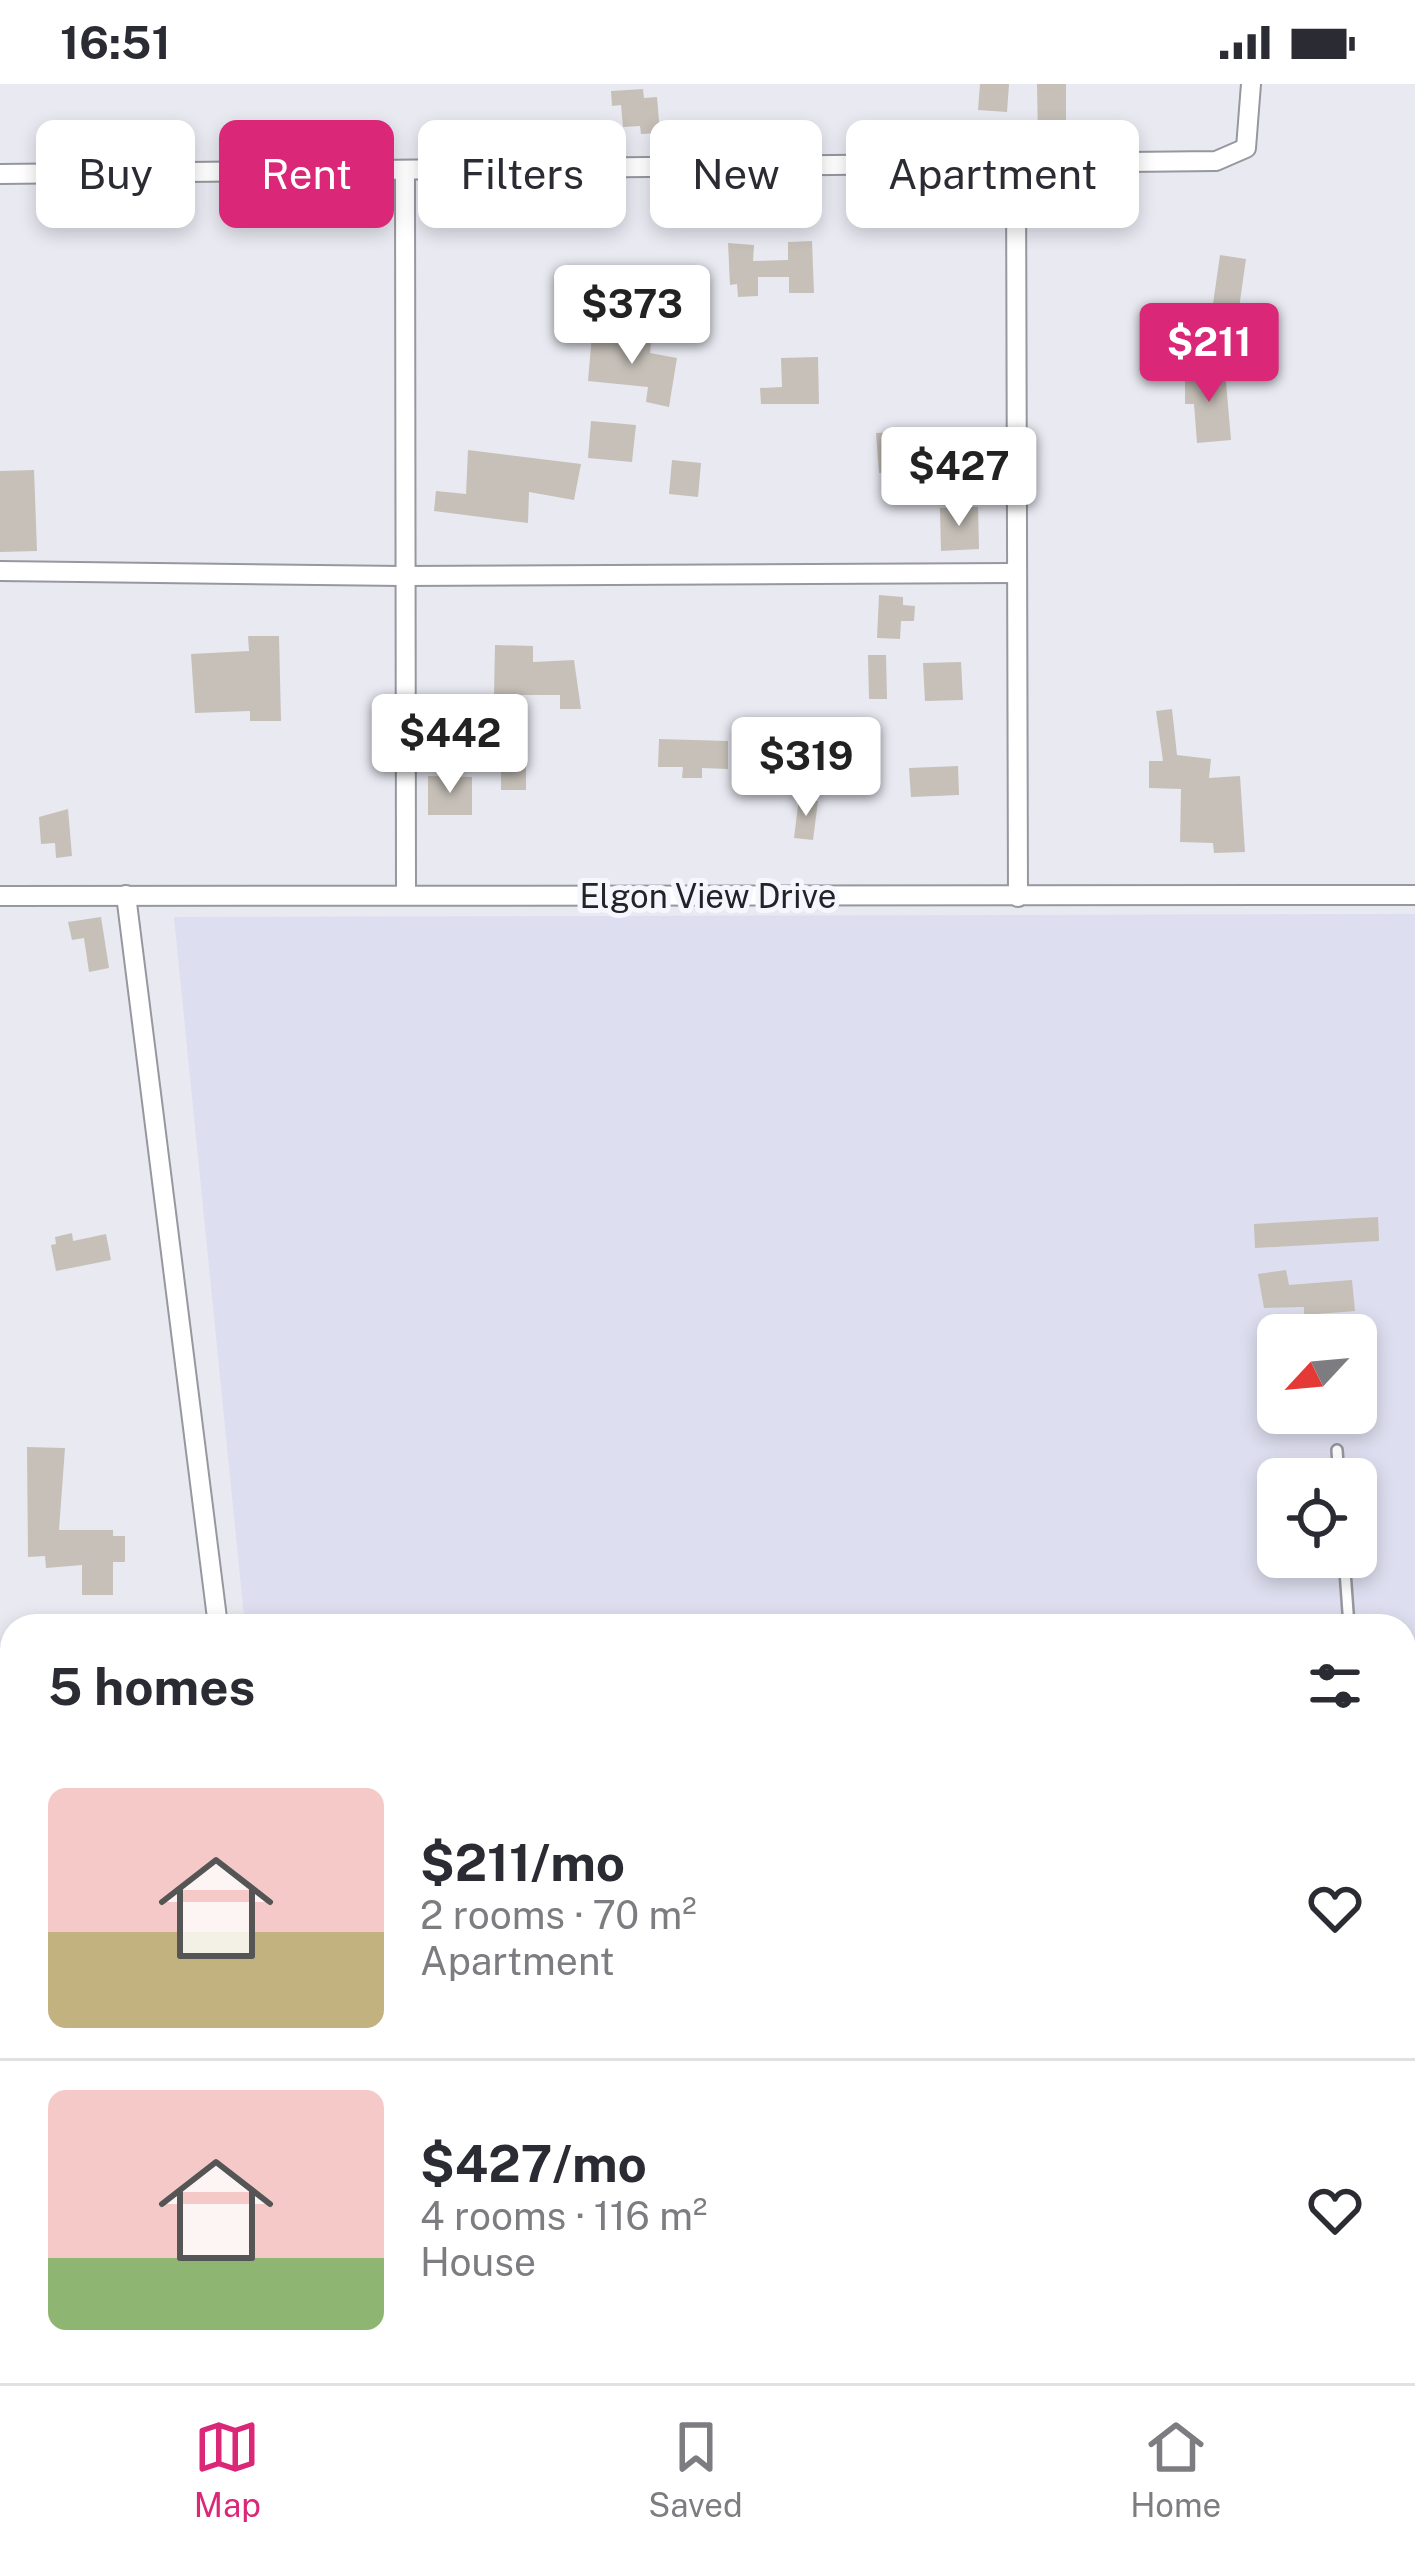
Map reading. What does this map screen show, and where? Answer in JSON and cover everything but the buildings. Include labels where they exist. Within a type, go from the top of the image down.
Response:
[{"type":"street","points":[[1139,160],[1236,156],[1248,139],[1251,84]]},
{"type":"street","points":[[0,174],[846,167]]},
{"type":"street","points":[[405,171],[406,896]]},
{"type":"street","points":[[1016,228],[1018,897]]},
{"type":"street","points":[[0,571],[402,576],[1014,573]]},
{"type":"street","points":[[126,895],[216,1614]]},
{"type":"street","name":"Elgon View Drive","points":[[0,896],[1415,895]]},
{"type":"lane","points":[[1337,1450],[1338,1458]]},
{"type":"lane","points":[[1346,1578],[1348,1614]]},
{"type":"shaded area","points":[[1415,914],[1415,1614],[244,1614],[174,917]]}]
